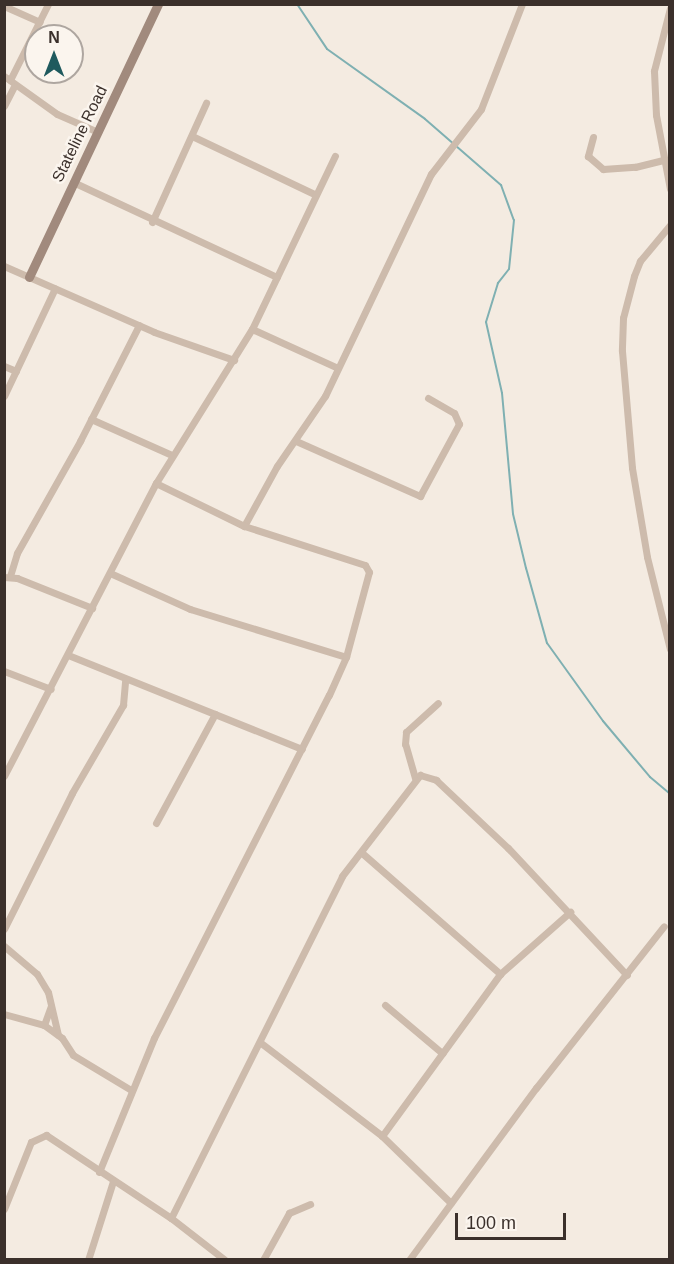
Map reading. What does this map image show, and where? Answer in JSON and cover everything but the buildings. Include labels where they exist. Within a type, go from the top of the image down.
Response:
[{"type":"street","points":[[4,106],[9,81],[48,4]]},
{"type":"street","name":"Stateline Road","points":[[29,277],[158,4]]},
{"type":"street","points":[[244,526],[277,466],[312,418],[431,174],[486,99],[522,4]]},
{"type":"street","points":[[4,6],[40,22]]},
{"type":"street","points":[[669,8],[654,71],[663,160],[669,189]]},
{"type":"street","points":[[9,81],[57,114],[98,132]]},
{"type":"street","points":[[152,222],[206,103]]},
{"type":"street","points":[[192,136],[316,195]]},
{"type":"street","points":[[593,138],[588,156],[603,169],[635,167],[663,160]]},
{"type":"street","points":[[4,776],[156,483],[252,329],[335,156]]},
{"type":"street","points":[[73,182],[152,222],[277,277]]},
{"type":"street","points":[[669,225],[640,261],[633,276],[624,318],[622,351],[623,398],[632,468],[647,557],[669,649]]},
{"type":"street","points":[[4,266],[139,325],[234,360]]},
{"type":"street","points":[[4,396],[55,288]]},
{"type":"street","points":[[92,608],[7,577],[17,553],[91,419],[139,325]]},
{"type":"street","points":[[252,329],[338,368]]},
{"type":"street","points":[[4,366],[16,371]]},
{"type":"street","points":[[296,441],[420,496],[459,424],[454,413],[428,398]]},
{"type":"street","points":[[91,419],[172,455]]},
{"type":"street","points":[[99,1172],[154,1038],[346,657],[368,568],[244,526],[156,483]]},
{"type":"street","points":[[110,573],[190,609],[346,657]]},
{"type":"street","points":[[68,655],[125,680],[302,748]]},
{"type":"street","points":[[4,671],[51,689]]},
{"type":"street","points":[[4,929],[72,794],[123,705],[125,680]]},
{"type":"street","points":[[415,778],[405,744],[406,732],[438,703]]},
{"type":"street","points":[[156,823],[215,714]]},
{"type":"street","points":[[171,1218],[261,1043],[342,876],[362,854],[415,778],[424,775],[436,780],[570,912],[627,975]]},
{"type":"street","points":[[362,854],[500,974]]},
{"type":"street","points":[[382,1136],[500,974],[570,912]]},
{"type":"street","points":[[409,1260],[536,1088],[664,926]]},
{"type":"street","points":[[4,946],[37,974],[48,992],[58,1035]]},
{"type":"street","points":[[385,1005],[442,1053]]},
{"type":"street","points":[[44,1026],[51,1006]]},
{"type":"street","points":[[4,1014],[44,1026],[58,1035],[73,1055],[131,1090]]},
{"type":"street","points":[[261,1043],[382,1136],[451,1203]]},
{"type":"street","points":[[4,1209],[26,1152],[39,1136],[53,1138],[99,1172],[171,1218],[225,1260]]},
{"type":"street","points":[[88,1260],[113,1181]]},
{"type":"street","points":[[263,1260],[289,1213],[310,1204]]},
{"type":"waterway","points":[[297,4],[327,49],[425,119],[501,185],[514,220],[509,269],[498,283],[486,322],[502,393],[513,514],[526,568],[547,643],[603,721],[650,777],[670,794]]}]
